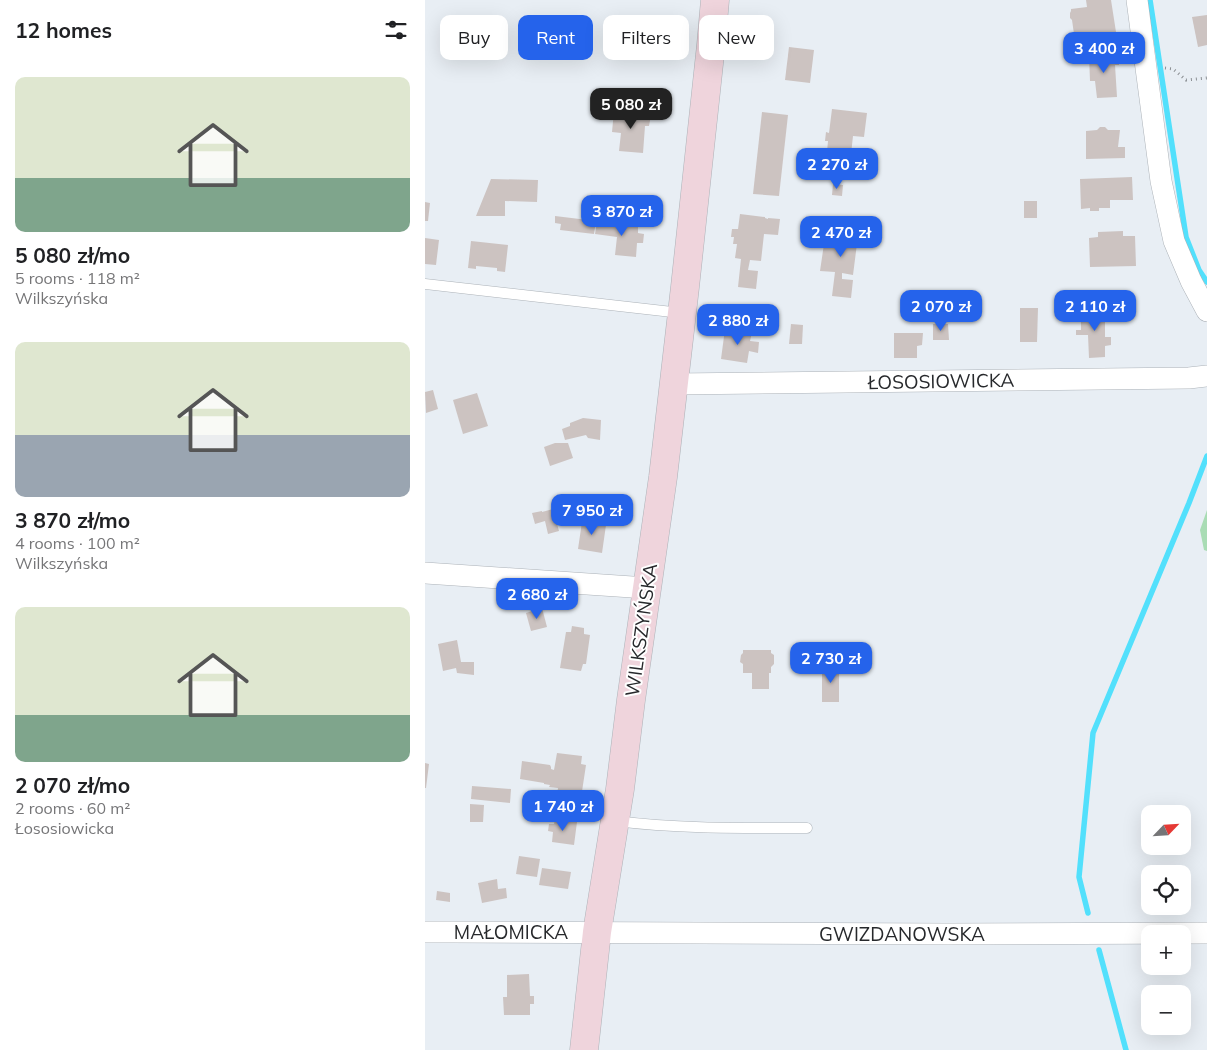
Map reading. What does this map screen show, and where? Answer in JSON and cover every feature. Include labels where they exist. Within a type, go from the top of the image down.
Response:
[{"type":"street","name":"WILKSZYŃSKA","points":[[584,1050],[597,932],[615,821],[663,476],[715,0]]},
{"type":"street","points":[[1137,0],[1161,181],[1174,241],[1207,311]]},
{"type":"street","name":"ŁOSOSIOWICKA","points":[[674,384],[1189,378],[1207,376]]},
{"type":"street","points":[[425,573],[647,588]]},
{"type":"street","name":"MAŁOMICKA","points":[[425,932],[597,932]]},
{"type":"street","name":"GWIZDANOWSKA","points":[[597,932],[1207,933]]},
{"type":"lane","points":[[425,284],[682,313]]},
{"type":"lane","points":[[615,821],[665,826],[807,828]]},
{"type":"path","points":[[1167,67],[1173,69],[1186,80],[1207,78]]},
{"type":"green space","points":[[1207,510],[1207,551],[1204,550],[1200,530]]},
{"type":"building","points":[[1086,0],[1111,0],[1116,32],[1091,35],[1090,32],[1074,34],[1070,18],[1071,9],[1087,7]]},
{"type":"building","points":[[1207,15],[1207,45],[1198,47],[1192,17]]},
{"type":"building","points":[[789,47],[814,50],[810,83],[785,80]]},
{"type":"building","points":[[1119,53],[1119,65],[1115,65],[1117,97],[1097,98],[1095,81],[1090,81],[1089,55]]},
{"type":"building","points":[[832,109],[867,113],[864,137],[853,136],[851,154],[827,152],[828,141],[825,141],[826,132],[829,133]]},
{"type":"building","points":[[614,111],[651,115],[649,126],[645,126],[643,153],[619,151],[621,133],[612,132]]},
{"type":"building","points":[[762,112],[788,115],[779,196],[753,194]]},
{"type":"building","points":[[1100,127],[1105,127],[1108,130],[1120,130],[1118,147],[1125,147],[1125,158],[1086,159],[1086,131],[1097,130]]},
{"type":"building","points":[[1132,177],[1133,200],[1110,200],[1110,208],[1099,208],[1099,211],[1090,211],[1090,208],[1081,209],[1080,179]]},
{"type":"building","points":[[491,179],[538,180],[537,202],[505,201],[505,216],[476,216]]},
{"type":"building","points":[[833,184],[843,185],[842,196],[832,195]]},
{"type":"building","points":[[1024,201],[1037,201],[1037,218],[1024,218]]},
{"type":"building","points":[[425,202],[430,203],[428,221],[425,221]]},
{"type":"building","points":[[740,214],[780,219],[778,235],[764,234],[761,261],[750,260],[748,270],[758,271],[756,289],[738,287],[741,259],[735,258],[737,244],[733,244],[734,237],[731,237],[732,229],[738,229]]},
{"type":"building","points":[[555,216],[596,221],[594,234],[560,230],[561,224],[555,223]]},
{"type":"building","points":[[597,222],[638,225],[638,233],[644,234],[643,243],[637,243],[636,257],[615,255],[617,237],[595,234]]},
{"type":"building","points":[[837,226],[859,228],[853,275],[842,273],[842,279],[853,280],[851,298],[832,296],[835,272],[820,271],[824,244],[821,241],[822,237],[825,234],[829,234],[831,238],[835,238]]},
{"type":"building","points":[[1123,231],[1123,236],[1135,236],[1136,266],[1090,267],[1089,238],[1098,237],[1098,232]]},
{"type":"building","points":[[425,238],[439,240],[436,265],[425,264]]},
{"type":"building","points":[[471,241],[508,245],[505,272],[497,271],[497,268],[476,266],[476,269],[468,268]]},
{"type":"building","points":[[1020,308],[1038,308],[1037,342],[1020,342]]},
{"type":"building","points":[[1081,310],[1105,310],[1105,337],[1111,337],[1111,345],[1105,346],[1105,357],[1089,358],[1088,335],[1076,335],[1076,330],[1081,330]]},
{"type":"building","points":[[791,324],[803,325],[802,344],[789,344]]},
{"type":"building","points":[[933,324],[948,324],[949,340],[933,340]]},
{"type":"building","points":[[725,329],[752,332],[750,341],[759,342],[758,353],[749,351],[747,363],[721,359]]},
{"type":"building","points":[[894,333],[923,333],[922,345],[917,346],[917,358],[894,358]]},
{"type":"building","points":[[433,390],[438,409],[426,413],[425,392]]},
{"type":"building","points":[[477,393],[488,426],[463,434],[453,400]]},
{"type":"building","points":[[583,418],[601,420],[600,440],[588,438],[586,435],[565,440],[562,429],[570,426],[570,423]]},
{"type":"building","points":[[555,443],[568,443],[573,458],[550,466],[544,447]]},
{"type":"building","points":[[553,509],[559,531],[548,534],[545,521],[535,524],[532,513]]},
{"type":"building","points":[[587,518],[600,520],[600,525],[606,525],[602,553],[578,549],[582,522],[587,523]]},
{"type":"building","points":[[546,587],[549,603],[535,605],[532,590]]},
{"type":"building","points":[[542,608],[547,627],[531,631],[526,613]]},
{"type":"building","points":[[572,626],[584,628],[584,634],[590,635],[586,664],[583,664],[581,671],[560,668],[566,632],[571,632]]},
{"type":"building","points":[[457,640],[461,662],[474,662],[474,675],[457,673],[456,668],[443,671],[438,644]]},
{"type":"building","points":[[743,650],[771,650],[771,653],[774,655],[774,664],[771,667],[771,673],[769,673],[769,689],[752,689],[752,673],[743,673],[743,664],[740,662]]},
{"type":"building","points":[[839,665],[839,702],[822,702],[822,666]]},
{"type":"building","points":[[557,753],[582,756],[581,764],[586,765],[581,798],[557,795],[558,788],[549,787],[550,785],[544,783],[520,779],[522,761],[550,765],[551,769],[554,770]]},
{"type":"building","points":[[425,763],[429,764],[426,788],[425,788]]},
{"type":"building","points":[[472,786],[511,789],[510,803],[471,799]]},
{"type":"building","points":[[470,804],[484,805],[483,822],[470,822]]},
{"type":"building","points":[[555,819],[577,822],[574,845],[552,842],[553,832],[548,831],[549,824],[554,824]]},
{"type":"building","points":[[519,856],[540,859],[537,877],[516,874]]},
{"type":"building","points":[[542,868],[571,872],[568,889],[539,885]]},
{"type":"building","points":[[497,879],[498,889],[506,888],[507,898],[482,903],[478,883]]},
{"type":"building","points":[[437,891],[450,893],[450,902],[436,900]]},
{"type":"building","points":[[529,974],[530,996],[534,996],[534,1004],[530,1004],[530,1015],[504,1015],[503,997],[507,997],[507,975]]},
{"type":"waterway","points":[[1150,0],[1186,237],[1199,270],[1207,282]]},
{"type":"waterway","points":[[1088,913],[1079,877],[1093,733],[1207,456]]},
{"type":"waterway","points":[[1099,950],[1126,1050]]}]
